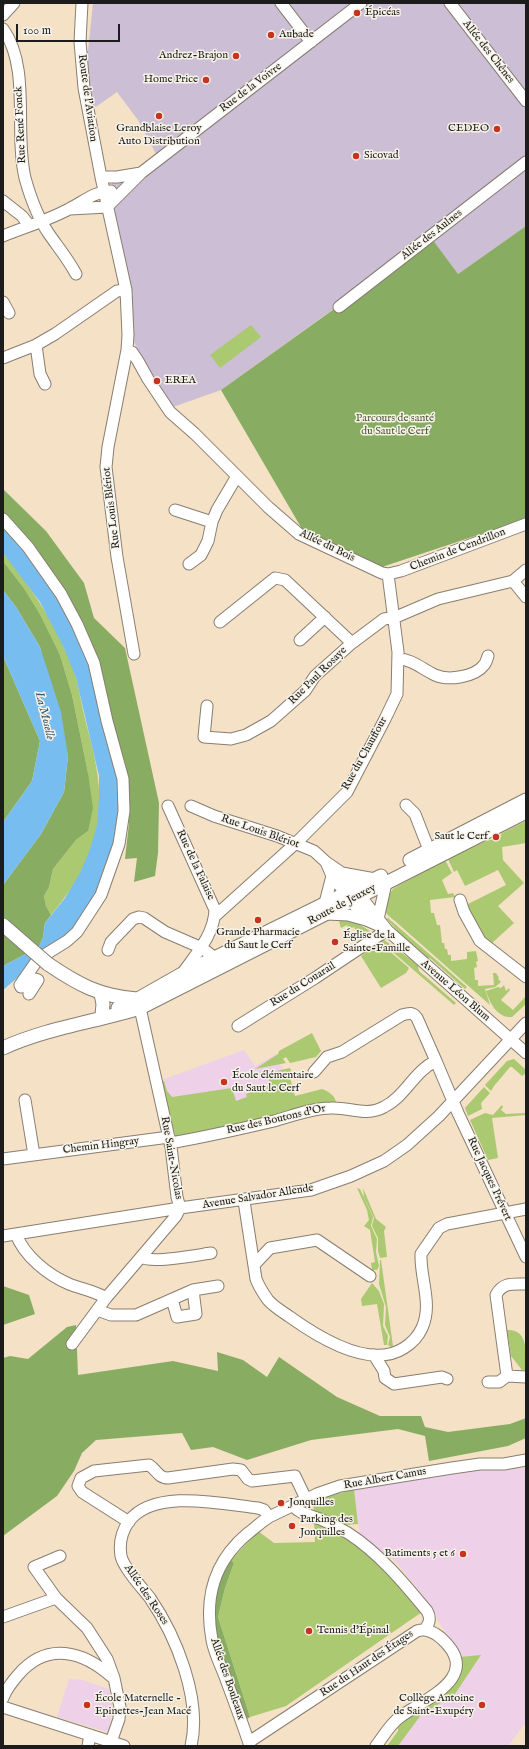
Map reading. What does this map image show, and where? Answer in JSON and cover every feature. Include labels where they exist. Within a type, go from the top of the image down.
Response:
[{"type":"main road","name":"Route de Jeuxey","points":[[380,881],[429,850],[526,800]]},
{"type":"main road","name":"Route de Jeuxey","points":[[143,998],[326,909],[353,894],[526,812]]},
{"type":"main road","name":"Route de Jeuxey","points":[[143,998],[182,974],[326,909]]},
{"type":"main road","points":[[3,925],[48,964],[88,989],[101,994],[143,998]]},
{"type":"main road","points":[[74,981],[117,993],[132,992],[143,998]]},
{"type":"main road","points":[[97,1018],[103,1004],[101,994]]},
{"type":"main road","points":[[3,1048],[51,1030],[97,1018],[143,998]]},
{"type":"street","points":[[3,15],[14,3]]},
{"type":"street","name":"Route de l'Aviation","points":[[82,3],[80,42],[83,75],[90,127],[107,207]]},
{"type":"street","points":[[281,3],[311,42]]},
{"type":"street","name":"Rue de la Voivre","points":[[107,207],[141,173],[362,3]]},
{"type":"street","name":"Allée des Chênes","points":[[450,3],[526,101]]},
{"type":"street","name":"Rue René Fonck","points":[[3,29],[19,68],[21,155],[25,179],[41,220],[69,260],[76,274]]},
{"type":"street","name":"Allée des Aulnes","points":[[339,307],[526,162]]},
{"type":"street","name":"Rue de la Voivre","points":[[101,177],[117,177],[141,173]]},
{"type":"street","points":[[3,236],[70,209],[87,197],[104,191],[124,190]]},
{"type":"street","points":[[3,201],[22,216],[29,225]]},
{"type":"street","points":[[70,209],[107,207]]},
{"type":"street","name":"Rue Louis Blériot","points":[[107,207],[126,290],[128,335],[127,350],[108,447],[106,468],[118,557],[134,654]]},
{"type":"street","points":[[3,358],[36,345],[117,292],[126,290]]},
{"type":"street","points":[[3,302],[9,313]]},
{"type":"street","points":[[36,345],[40,374],[45,384]]},
{"type":"street","name":"Allée du Bois","points":[[127,350],[132,352],[170,412],[268,507],[299,534],[382,573],[388,574]]},
{"type":"street","points":[[189,564],[201,555],[208,541],[212,522],[222,500],[237,476]]},
{"type":"street","points":[[175,510],[212,522]]},
{"type":"street","points":[[3,519],[28,546],[61,594],[77,624],[94,664],[106,721],[123,779],[124,811],[119,844],[101,895],[77,932],[52,952],[46,954],[36,962],[20,985],[20,987],[22,987],[35,979],[38,980],[29,994]]},
{"type":"street","name":"Chemin de Cendrillon","points":[[388,574],[401,572],[526,524]]},
{"type":"street","points":[[526,570],[513,581],[526,597]]},
{"type":"street","name":"Rue du Chauffour","points":[[214,917],[296,843],[347,792],[397,694],[398,659],[388,574]]},
{"type":"street","points":[[220,622],[275,578],[285,580],[352,643]]},
{"type":"street","name":"Rue Paul Rosaye","points":[[207,706],[204,737],[231,739],[246,735],[270,720],[305,691],[315,676],[352,643],[384,619],[393,617],[438,599],[513,581]]},
{"type":"street","points":[[300,640],[325,617]]},
{"type":"street","points":[[398,659],[409,660],[436,676],[445,677],[464,676],[477,671],[484,665],[488,656]]},
{"type":"street","points":[[406,805],[415,814],[429,850]]},
{"type":"street","name":"Rue de la Falaise","points":[[168,806],[213,903],[214,917]]},
{"type":"street","name":"Rue Louis Blériot","points":[[191,806],[214,816],[296,843],[314,851],[337,874],[353,894]]},
{"type":"street","points":[[326,909],[337,874],[380,881],[378,919]]},
{"type":"street","name":"Avenue Léon Blum","points":[[353,894],[386,929],[526,1053]]},
{"type":"street","name":"Avenue Léon Blum","points":[[353,894],[366,920]]},
{"type":"street","points":[[460,900],[464,912],[480,941],[526,978]]},
{"type":"street","name":"Avenue Léon Blum","points":[[326,909],[366,920],[386,929]]},
{"type":"street","points":[[108,950],[111,942],[133,919],[139,917],[144,918],[165,932],[202,948],[215,958]]},
{"type":"street","points":[[182,974],[202,948],[214,917]]},
{"type":"street","name":"Rue du Couarail","points":[[238,1026],[315,978],[386,929]]},
{"type":"street","name":"Rue Saint-Nicolas","points":[[72,1344],[106,1298],[176,1216],[180,1208],[177,1198],[170,1140],[143,998]]},
{"type":"street","points":[[314,1072],[327,1057],[342,1052],[402,1015],[411,1013],[417,1018],[453,1101]]},
{"type":"street","name":"Avenue Salvador Allende","points":[[3,1236],[180,1208],[311,1190],[351,1176],[384,1161],[407,1145],[453,1101],[526,1023]]},
{"type":"street","name":"Rue des Boutons d'Or","points":[[170,1140],[238,1130],[323,1108],[338,1108],[372,1112],[384,1108],[396,1100],[424,1068],[436,1061]]},
{"type":"street","points":[[25,1100],[34,1155]]},
{"type":"street","name":"Rue Jacques Prévert","points":[[453,1101],[526,1257]]},
{"type":"street","name":"Chemin Hingray","points":[[3,1159],[170,1140]]},
{"type":"street","points":[[244,1200],[256,1279],[261,1290],[269,1301],[311,1332],[325,1340],[343,1348],[368,1355],[384,1354],[400,1350],[413,1342],[422,1330],[427,1313],[421,1254],[439,1228],[447,1224],[526,1209]]},
{"type":"street","points":[[16,1234],[24,1249],[35,1261],[49,1272],[68,1284],[106,1298]]},
{"type":"street","points":[[254,1265],[270,1248],[316,1240],[370,1276]]},
{"type":"street","points":[[141,1257],[145,1260],[211,1253]]},
{"type":"street","points":[[507,1376],[496,1295],[503,1286],[508,1284],[526,1284]]},
{"type":"street","points":[[98,1310],[111,1315],[136,1315],[193,1290],[218,1286]]},
{"type":"street","points":[[172,1299],[177,1317],[196,1314],[193,1290]]},
{"type":"street","points":[[374,1355],[384,1371],[385,1378],[394,1384],[442,1377],[447,1379]]},
{"type":"street","points":[[488,1382],[500,1382],[507,1376],[526,1377]]},
{"type":"street","name":"Rue Albert Camus","points":[[480,1464],[526,1453]]},
{"type":"street","name":"Rue Albert Camus","points":[[293,1506],[306,1499],[340,1486],[480,1464],[504,1464],[526,1460]]},
{"type":"street","points":[[129,1522],[82,1492],[78,1486],[81,1478],[94,1471],[149,1464],[163,1478],[233,1469],[241,1470],[248,1479],[252,1481],[295,1476],[298,1478],[306,1499]]},
{"type":"street","points":[[504,1464],[526,1464]]},
{"type":"street","name":"Allée des Roses","points":[[191,1746],[193,1737],[193,1723],[190,1692],[170,1631],[159,1611],[132,1575],[121,1556],[121,1538],[124,1528],[134,1514],[145,1508],[175,1501],[202,1501],[258,1508],[264,1510],[269,1517]]},
{"type":"street","points":[[293,1506],[297,1511],[331,1524],[349,1534],[375,1554],[395,1574],[427,1611],[430,1616],[430,1621],[425,1629]]},
{"type":"street","name":"Allée des Bouleaux","points":[[250,1744],[212,1642],[209,1615],[210,1600],[215,1579],[222,1561],[237,1542],[262,1521],[293,1506]]},
{"type":"street","points":[[60,1556],[34,1567],[56,1598],[87,1628],[99,1646],[114,1678],[120,1707],[119,1719],[111,1742]]},
{"type":"street","points":[[3,1618],[56,1598]]},
{"type":"street","name":"Rue du Haut des Étages","points":[[250,1744],[417,1631],[425,1629],[439,1636],[450,1646],[455,1657],[456,1671],[450,1683],[399,1718],[376,1746]]},
{"type":"street","points":[[3,1698],[20,1672],[34,1660],[45,1655],[58,1653],[73,1654],[87,1658],[99,1665],[114,1678]]},
{"type":"street","points":[[3,1707],[89,1741],[111,1742],[124,1746]]},
{"type":"shaded area","points":[[93,3],[526,3],[526,226],[458,274],[431,239],[221,390],[173,407],[148,371],[133,340],[112,209],[112,174],[137,168],[156,154],[138,120],[117,92],[90,111],[82,51],[88,51]]},
{"type":"shaded area","name":"École élémentaire du Saut le Cerf","points":[[244,1050],[255,1066],[275,1055],[294,1091],[237,1108],[200,1107],[167,1114],[159,1081]]},
{"type":"shaded area","points":[[526,1468],[526,1722],[508,1746],[398,1746],[421,1715],[455,1694],[481,1656],[460,1657],[424,1597],[396,1562],[356,1533],[360,1531],[354,1489],[482,1470]]},
{"type":"shaded area","name":"École Maternelle - Epinettes-Jean Macé","points":[[69,1679],[82,1680],[109,1689],[112,1698],[112,1712],[108,1732],[57,1717]]},
{"type":"green space","name":"Parcours de santé du Saut le Cerf","points":[[526,226],[526,519],[382,567],[302,529],[221,390],[432,239],[458,274]]},
{"type":"green space","points":[[251,325],[261,337],[220,368],[210,355]]},
{"type":"green space","points":[[3,489],[46,531],[84,583],[94,618],[125,648],[159,803],[158,853],[155,876],[134,882],[137,858],[125,859],[129,823],[125,806],[118,809],[118,781],[98,697],[3,525]]},
{"type":"green space","points":[[3,553],[25,581],[46,612],[71,662],[85,717],[99,785],[100,798],[98,824],[92,849],[74,884],[51,915],[46,906],[44,896],[49,887],[53,869],[76,840],[88,831],[88,773],[72,695],[60,655],[23,587],[3,561]]},
{"type":"green space","points":[[3,561],[23,587],[39,613],[60,655],[72,695],[88,773],[93,808],[88,831],[76,840],[53,869],[49,887],[44,896],[46,906],[51,915],[45,923],[43,937],[39,947],[3,966],[3,885],[41,834],[64,792],[68,756],[40,647],[16,607],[3,590]]},
{"type":"green space","points":[[3,656],[40,741],[32,781],[3,822]]},
{"type":"green space","points":[[526,821],[526,843],[502,847],[503,860],[524,883],[498,906],[514,923],[492,943],[479,932],[481,930],[466,905],[506,885],[498,870],[465,886],[457,870],[454,872],[448,859],[486,841],[499,838],[502,833]]},
{"type":"green space","points":[[445,860],[452,873],[442,880],[448,894],[453,893],[455,897],[430,900],[431,913],[434,913],[437,925],[440,925],[442,943],[444,943],[445,949],[447,949],[448,955],[451,955],[451,961],[467,959],[467,952],[476,951],[478,961],[476,962],[477,967],[474,968],[475,980],[478,980],[478,986],[494,985],[493,973],[496,973],[501,982],[495,987],[485,989],[490,1005],[391,918],[386,911],[387,900],[394,888]]},
{"type":"green space","points":[[386,918],[388,918],[467,987],[465,989],[430,958],[426,958],[404,938]]},
{"type":"green space","points":[[339,921],[356,923],[371,932],[371,934],[368,937],[356,931],[354,927],[349,929],[347,925],[341,928]]},
{"type":"green space","points":[[383,939],[418,965],[419,971],[456,1003],[454,1005],[379,940]]},
{"type":"green space","points":[[379,942],[409,968],[406,973],[381,988],[361,956]]},
{"type":"green space","points":[[504,985],[506,991],[509,988],[510,990],[501,1000],[513,1010],[526,996],[526,1004],[512,1017],[502,1015],[495,1009],[486,991],[498,987],[501,988]]},
{"type":"green space","points":[[312,1033],[321,1051],[316,1057],[290,1063],[286,1057],[283,1059],[286,1063],[255,1069],[278,1054],[279,1051]]},
{"type":"green space","points":[[514,1059],[526,1070],[526,1073],[522,1076],[510,1067],[491,1091],[485,1085],[507,1061]]},
{"type":"green space","points":[[290,1068],[293,1076],[290,1078],[295,1096],[322,1089],[329,1092],[333,1096],[336,1103],[176,1138],[160,1082],[164,1081],[167,1091],[172,1097],[232,1088],[236,1101],[247,1097],[246,1094],[270,1085],[268,1073]]},
{"type":"green space","points":[[484,1087],[490,1093],[481,1103],[482,1109],[468,1116],[465,1108]]},
{"type":"green space","points":[[502,1105],[503,1107],[501,1110],[506,1114],[526,1113],[526,1115],[492,1118],[498,1158],[488,1160],[470,1120],[485,1113],[493,1115]]},
{"type":"green space","points":[[357,1188],[360,1189],[373,1217],[371,1226],[377,1239],[376,1252],[379,1266],[377,1270],[372,1270],[371,1263],[375,1262],[370,1230],[364,1226],[369,1220],[367,1210]]},
{"type":"green space","points":[[363,1188],[376,1219],[386,1227],[384,1231],[387,1257],[380,1258],[378,1251],[378,1238],[372,1226],[374,1218],[364,1197]]},
{"type":"green space","points":[[380,1260],[393,1346],[391,1347],[388,1345],[390,1337],[385,1325],[386,1307],[379,1284]]},
{"type":"green space","points":[[372,1283],[379,1291],[384,1304],[383,1326],[388,1336],[387,1345],[384,1345],[377,1304],[362,1306],[361,1299]]},
{"type":"green space","points":[[3,1286],[29,1295],[35,1314],[3,1325]]},
{"type":"green space","points":[[76,1325],[78,1375],[173,1361],[218,1371],[217,1352],[243,1360],[267,1377],[279,1357],[337,1397],[380,1416],[421,1416],[425,1427],[448,1432],[510,1424],[526,1418],[526,1438],[508,1446],[429,1461],[425,1436],[398,1429],[311,1440],[247,1460],[213,1447],[191,1450],[182,1433],[96,1440],[82,1453],[74,1471],[57,1496],[3,1536],[3,1358],[10,1356],[28,1359],[67,1327]]},
{"type":"green space","points":[[507,1330],[514,1331],[523,1338],[526,1350],[526,1370],[522,1370],[511,1356]]},
{"type":"green space","points":[[354,1489],[358,1524],[345,1525],[314,1510],[313,1505],[317,1500]]},
{"type":"green space","name":"Tennis d'Épinal","points":[[314,1521],[338,1531],[374,1559],[422,1612],[286,1706],[250,1717],[218,1617],[225,1588],[234,1563],[231,1560],[258,1531],[274,1543],[315,1542]]},
{"type":"green space","points":[[231,1560],[234,1563],[225,1588],[218,1617],[250,1717],[247,1719],[220,1647],[213,1618],[221,1577]]},
{"type":"green space","points":[[481,1655],[455,1694],[421,1715],[398,1746],[387,1746],[398,1731],[397,1724],[446,1690],[460,1657]]},
{"type":"water","points":[[3,525],[16,538],[46,581],[71,621],[90,662],[118,779],[118,809],[115,844],[105,877],[76,928],[3,990],[3,966],[39,947],[43,937],[45,923],[65,898],[81,871],[90,849],[97,825],[99,776],[76,678],[64,648],[40,602],[3,553]]},
{"type":"water","name":"La Moselle","points":[[3,590],[16,607],[40,647],[61,712],[68,756],[64,792],[41,834],[3,885],[3,822],[32,781],[40,741],[3,656]]},
{"type":"place","name":"Épicéas","points":[[357,13]]},
{"type":"place","name":"Aubade","points":[[271,35]]},
{"type":"place","name":"Andrez-Brajon","points":[[236,56]]},
{"type":"place","name":"Home Price","points":[[206,80]]},
{"type":"place","name":"Grandblaise Leroy Auto Distribution","points":[[159,116]]},
{"type":"place","name":"CEDEO","points":[[497,129]]},
{"type":"place","name":"Sicovad","points":[[356,156]]},
{"type":"place","name":"EREA","points":[[157,381]]},
{"type":"place","name":"Saut le Cerf","points":[[496,837]]},
{"type":"place","name":"Grande Pharmacie du Saut le Cerf","points":[[258,920]]},
{"type":"place","name":"Église de la Sainte-Famille","points":[[335,942]]},
{"type":"place","name":"École élémentaire du Saut le Cerf","points":[[224,1082]]},
{"type":"place","name":"Jonquilles","points":[[281,1503]]},
{"type":"place","name":"Parking des Jonquilles","points":[[292,1526]]},
{"type":"place","name":"Batiments 5 et 6","points":[[463,1554]]},
{"type":"place","name":"Tennis d'Épinal","points":[[309,1631]]},
{"type":"place","name":"École Maternelle - Epinettes-Jean Macé","points":[[87,1705]]},
{"type":"place","name":"Collège Antoine de Saint-Exupéry","points":[[482,1705]]}]
